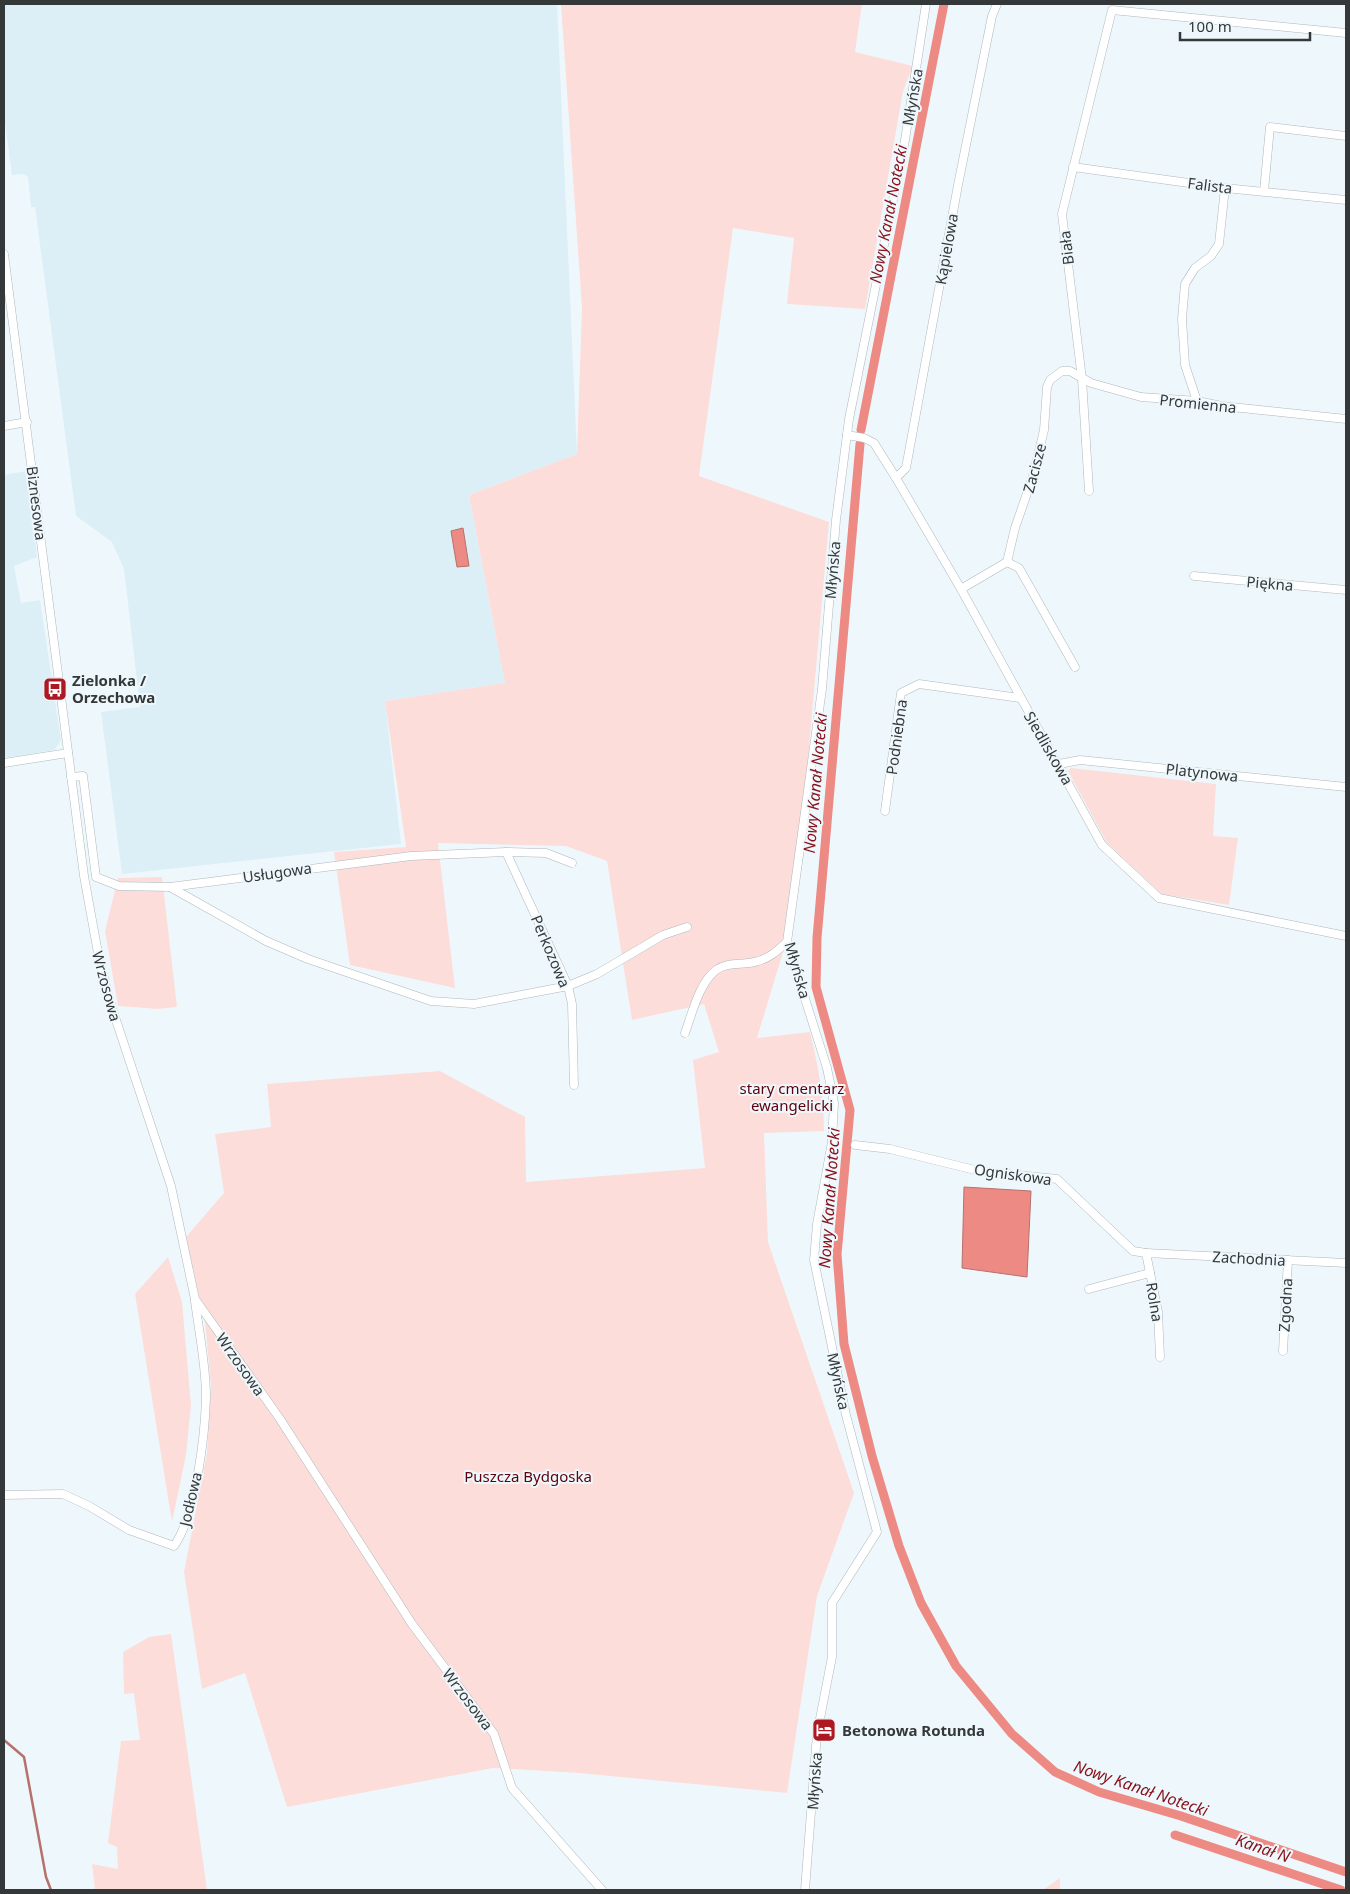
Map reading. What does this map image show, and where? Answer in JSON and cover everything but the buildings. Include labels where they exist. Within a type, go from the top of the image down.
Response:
[{"type":"street","name":"Młyńska","points":[[805,1890],[817,1734],[832,1657],[832,1603],[877,1532],[846,1415],[814,1260],[816,1224],[832,1142],[834,1103],[827,1068],[787,942],[822,689],[836,520],[847,434],[905,140],[926,4]]},
{"type":"street","name":"Kąpielowa","points":[[896,478],[906,468],[958,185],[992,16],[997,4]]},
{"type":"street","name":"Biała","points":[[1089,491],[1082,379],[1062,214],[1112,10],[1346,33]]},
{"type":"street","points":[[1264,191],[1270,127],[1346,136]]},
{"type":"street","name":"Falista","points":[[1073,167],[1225,188],[1346,200]]},
{"type":"street","points":[[1197,401],[1185,365],[1182,319],[1185,284],[1195,268],[1210,256],[1219,244],[1225,188]]},
{"type":"street","name":"Biznesowa","points":[[4,254],[68,753]]},
{"type":"street","name":"Promienna","points":[[1055,375],[1062,371],[1070,371],[1082,379],[1141,397],[1197,401],[1346,419]]},
{"type":"street","name":"Zacisze","points":[[1008,562],[1015,528],[1033,476],[1044,430],[1047,387],[1055,375]]},
{"type":"street","points":[[4,426],[27,422]]},
{"type":"street","name":"Siedliskowa","points":[[847,434],[864,438],[874,443],[896,478],[961,588],[1102,845],[1158,898],[1346,936]]},
{"type":"street","points":[[961,588],[1008,562],[1019,568],[1075,667]]},
{"type":"street","name":"Piękna","points":[[1194,576],[1346,590]]},
{"type":"street","name":"Podniebna","points":[[885,811],[901,693],[919,684],[1020,698]]},
{"type":"street","points":[[4,764],[68,753]]},
{"type":"street","name":"Wrzosowa","points":[[68,753],[84,876],[98,953],[109,998],[171,1186],[195,1299],[280,1419],[412,1624],[494,1734],[512,1788],[602,1890]]},
{"type":"street","name":"Platynowa","points":[[1058,764],[1080,760],[1346,787]]},
{"type":"street","name":"Usługowa","points":[[72,777],[82,776],[96,877],[119,886],[170,886],[411,856],[506,852],[546,853],[572,863]]},
{"type":"street","name":"Perkozowa","points":[[506,852],[568,986],[572,1004],[574,1085]]},
{"type":"street","points":[[170,886],[266,942],[308,959],[431,1001],[474,1004],[568,986],[597,974],[663,935],[687,928]]},
{"type":"street","points":[[685,1033],[705,983],[716,969],[756,962],[772,955],[787,942]]},
{"type":"street","name":"Ogniskowa","points":[[854,1145],[890,1149],[979,1171],[1057,1179],[1133,1251],[1149,1253]]},
{"type":"street","name":"Zachodnia","points":[[1149,1253],[1346,1263]]},
{"type":"street","name":"Rolna","points":[[1149,1253],[1150,1273],[1158,1312],[1160,1357]]},
{"type":"street","name":"Zgodna","points":[[1283,1351],[1288,1260]]},
{"type":"street","points":[[1089,1289],[1150,1273]]},
{"type":"street","name":"Jodłowa","points":[[4,1495],[63,1494],[89,1506],[129,1530],[174,1546],[182,1534],[194,1490],[206,1396],[195,1299]]},
{"type":"shaded area","points":[[4,4],[557,4],[577,454],[469,495],[505,683],[385,701],[401,844],[122,874],[101,712],[140,707],[124,569],[112,542],[76,516],[35,207],[31,207],[28,177],[23,174],[12,175],[4,115]]},
{"type":"shaded area","points":[[26,471],[37,557],[14,566],[21,603],[40,600],[61,741],[54,750],[4,758],[4,475]]},
{"type":"shaded area","points":[[463,528],[469,566],[457,567],[451,531]]},
{"type":"shaded area","points":[[964,1187],[1031,1191],[1027,1277],[962,1268]]},
{"type":"green space","name":"Puszcza Bydgoska","points":[[561,4],[862,4],[855,52],[913,66],[903,91],[865,309],[787,304],[794,238],[733,228],[699,476],[829,522],[794,916],[757,1038],[810,1032],[816,1057],[822,1093],[824,1131],[764,1133],[768,1242],[854,1493],[817,1596],[787,1793],[579,1773],[493,1768],[287,1807],[245,1673],[202,1689],[184,1572],[207,1453],[211,1385],[205,1322],[186,1237],[224,1193],[215,1134],[271,1127],[267,1084],[440,1071],[525,1117],[526,1182],[705,1168],[693,1060],[719,1052],[704,1004],[632,1020],[607,861],[566,846],[438,843],[455,988],[350,965],[334,852],[406,847],[385,701],[505,683],[469,495],[577,454],[582,308]]},
{"type":"green space","points":[[1071,768],[1216,784],[1213,836],[1238,838],[1229,905],[1162,894],[1107,843],[1068,771]]},
{"type":"green space","points":[[162,877],[177,1007],[158,1009],[118,1006],[105,931],[118,878]]},
{"type":"green space","points":[[168,1257],[182,1302],[191,1405],[186,1455],[172,1522],[135,1294]]},
{"type":"green space","points":[[171,1634],[207,1890],[95,1890],[92,1864],[118,1869],[117,1847],[108,1843],[121,1741],[140,1740],[134,1693],[124,1694],[123,1652],[149,1637]]},
{"type":"green space","points":[[1060,1878],[1060,1890],[1043,1890]]},
{"type":"waterway","name":"Nowy Kanał Notecki","points":[[861,430],[944,4]]},
{"type":"waterway","name":"Nowy Kanał Notecki","points":[[860,444],[817,938],[816,987],[850,1110],[837,1254],[844,1344],[872,1456],[899,1546],[921,1603],[956,1666],[1012,1734],[1055,1772],[1099,1792],[1181,1816],[1346,1872]]},
{"type":"waterway","points":[[4,1740],[24,1757],[46,1877],[51,1890]]},
{"type":"waterway","name":"Kanał N","points":[[1175,1835],[1341,1890]]},
{"type":"place","name":"Zielonka / Orzechowa","points":[[55,689]]},
{"type":"place","name":"Betonowa Rotunda","points":[[824,1730]]},
{"type":"park label","name":"stary cmentarz ewangelicki","points":[[792,1096]]}]
